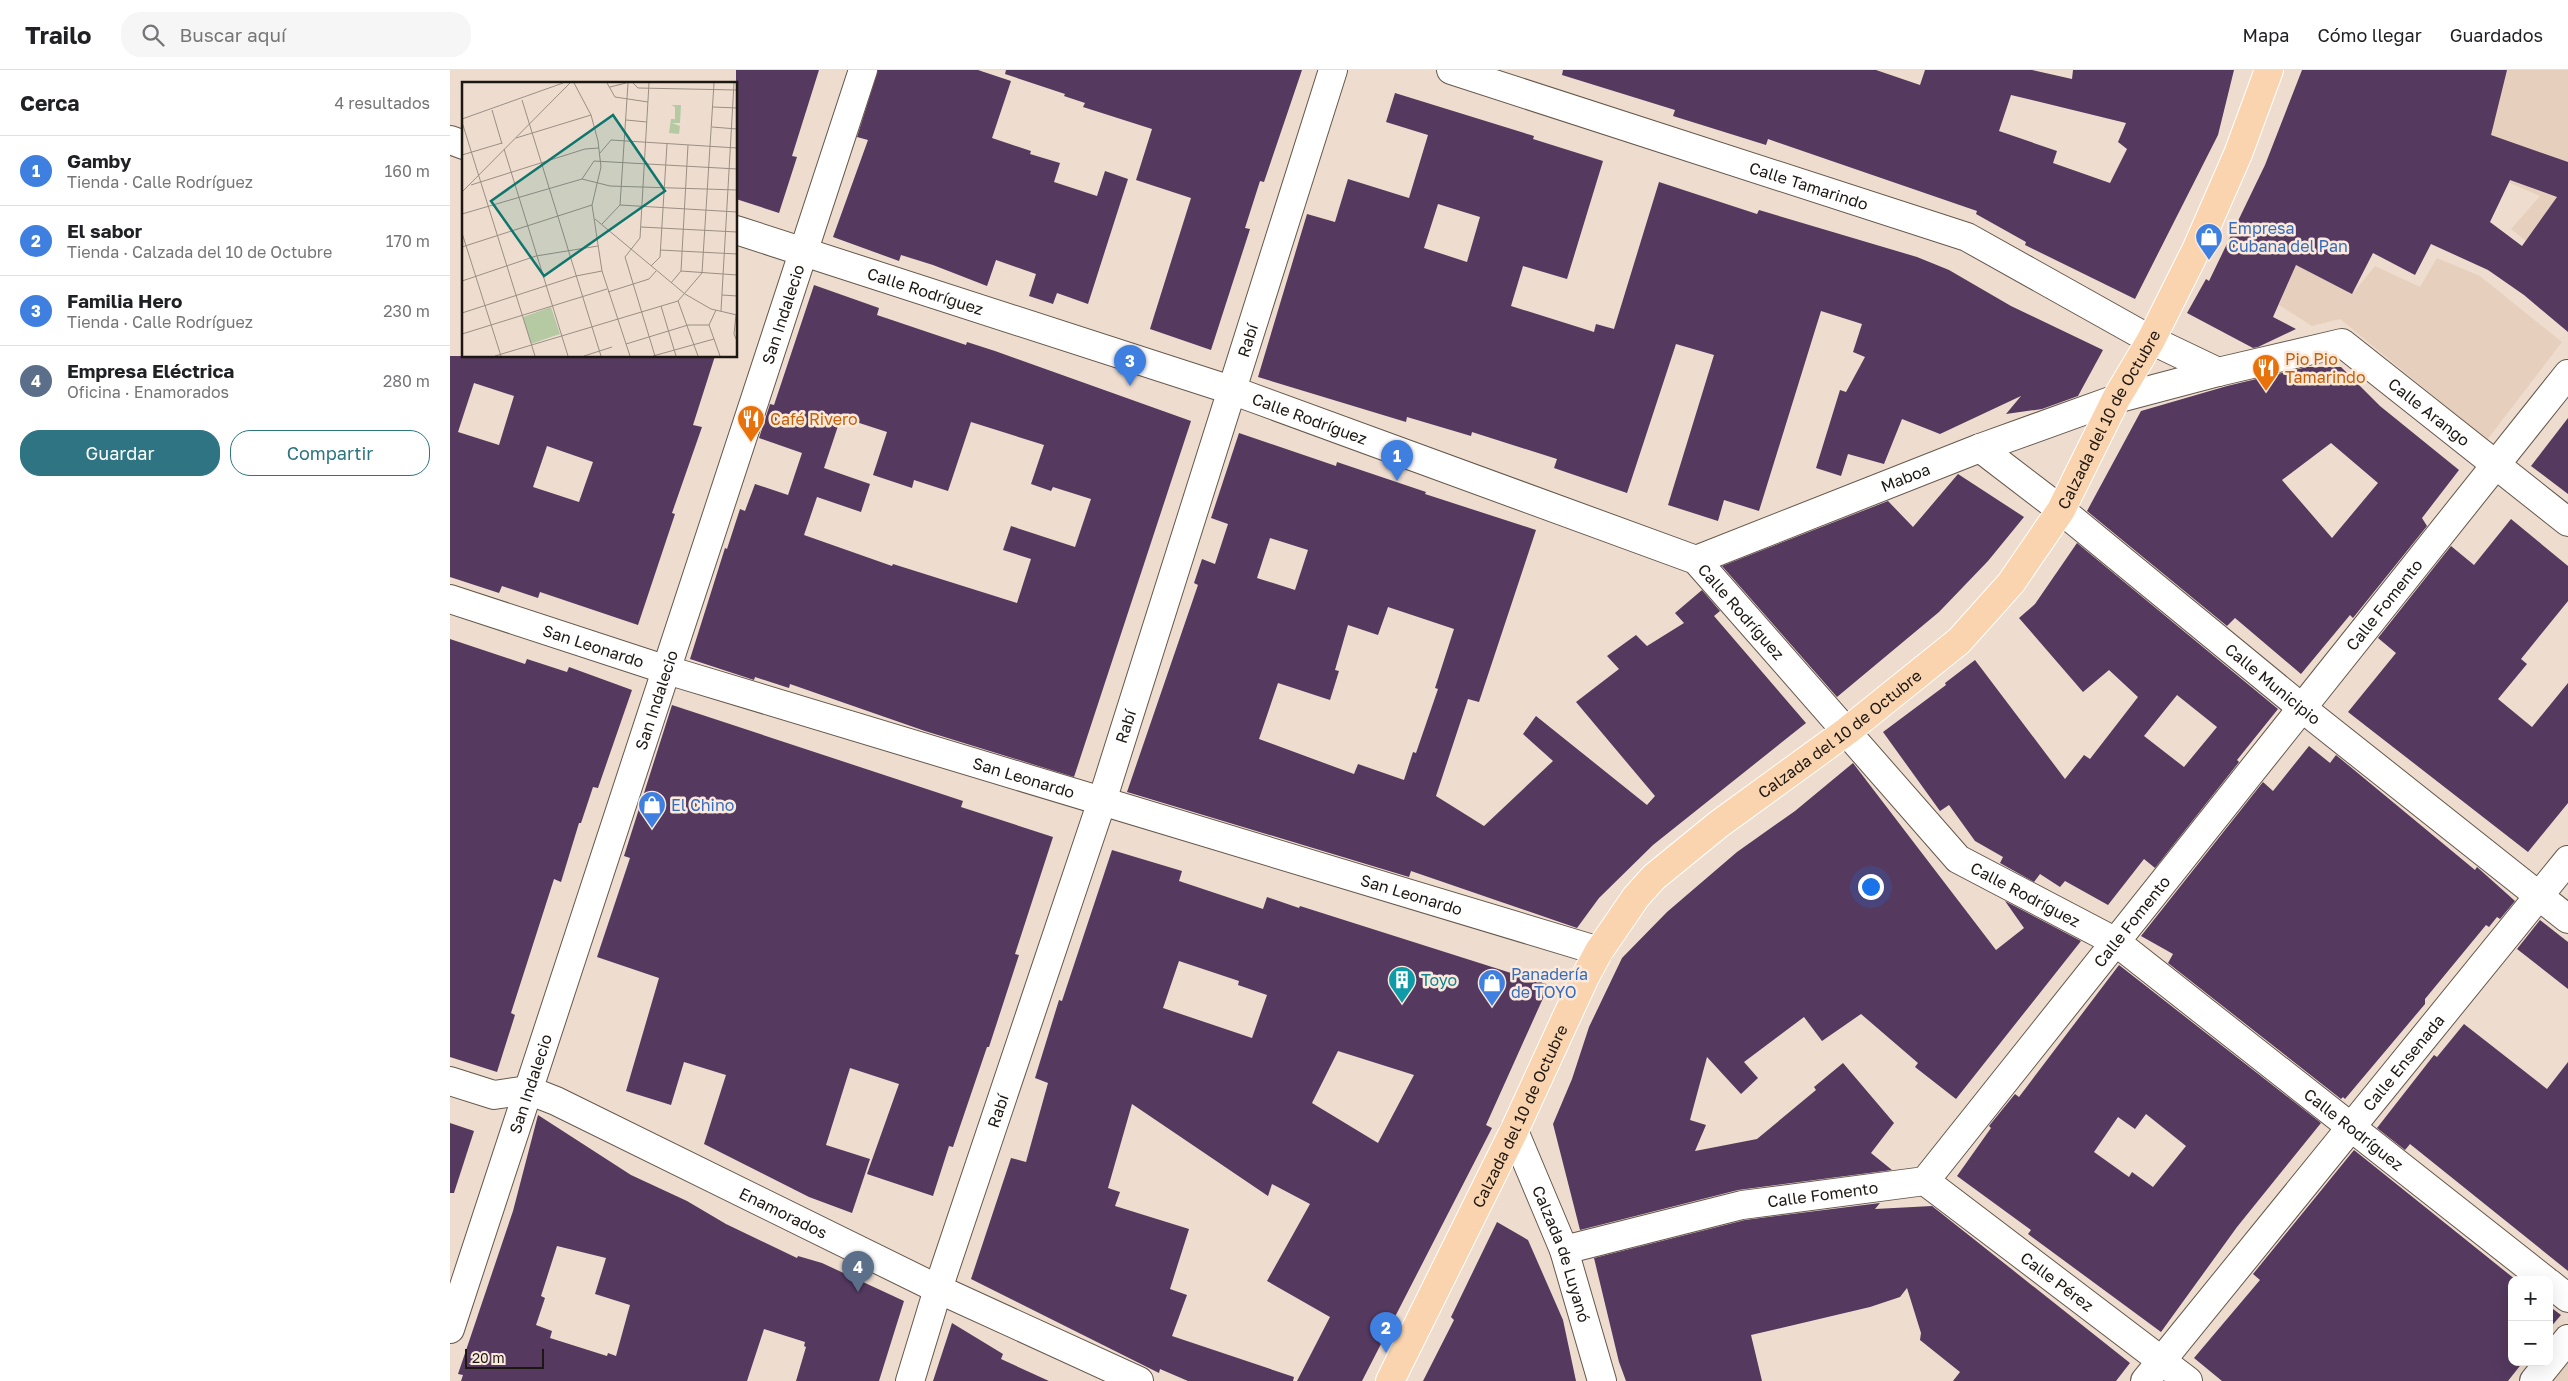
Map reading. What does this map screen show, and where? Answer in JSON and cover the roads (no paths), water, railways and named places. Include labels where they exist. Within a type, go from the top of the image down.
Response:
[{"type":"main road","name":"Calzada del 10 de Octubre","points":[[1390,1381],[1514,1131],[1598,951],[1636,897],[1654,877],[1719,824],[1847,731],[1959,640],[2011,582],[2060,510],[2116,399],[2150,340],[2200,242],[2238,154],[2268,70]]},
{"type":"street","name":"San Indalecio","points":[[450,1329],[667,670],[802,251],[863,70]]},
{"type":"street","name":"Rabí","points":[[910,1381],[938,1289],[1102,801],[1234,391],[1333,70]]},
{"type":"street","name":"Calle Tamarindo","points":[[1452,70],[1967,237],[2150,340]]},
{"type":"street","points":[[450,140],[462,144]]},
{"type":"street","name":"Calle Rodríguez","points":[[738,231],[1234,391],[1696,560],[1962,862],[2116,942],[2540,1276]]},
{"type":"street","points":[[2150,340],[2218,372]]},
{"type":"street","name":"Calle Arango","points":[[2116,399],[2342,342],[2497,463],[2568,522]]},
{"type":"street","name":"Calle Fomento","points":[[1564,1250],[1742,1205],[1925,1181],[2568,374]]},
{"type":"street","name":"Maboa","points":[[1696,560],[1980,448],[2116,399]]},
{"type":"street","name":"Calle Municipio","points":[[1980,448],[2060,510],[2302,708],[2568,919]]},
{"type":"street","name":"San Leonardo","points":[[450,599],[667,670],[1598,951]]},
{"type":"street","name":"Calle Ensenada","points":[[2145,1381],[2350,1126],[2568,860]]},
{"type":"street","points":[[450,1081],[494,1095],[528,1090]]},
{"type":"street","name":"Enamorados","points":[[528,1090],[938,1289],[1139,1381]]},
{"type":"street","name":"Calzada de Luyanó","points":[[1514,1131],[1564,1250],[1602,1381]]},
{"type":"street","name":"Calle Pérez","points":[[1925,1181],[2188,1381]]},
{"type":"street","points":[[2553,1286],[2568,1298]]},
{"type":"street","points":[[2534,1381],[2568,1339]]},
{"type":"place","name":"Empresa Cubana del Pan","points":[[2209,261]]},
{"type":"place","name":"Familia Hero","points":[[1130,386]]},
{"type":"place","name":"Pio Pio Tamarindo","points":[[2266,392]]},
{"type":"place","name":"Café Rivero","points":[[751,443]]},
{"type":"place","name":"Gamby","points":[[1397,481]]},
{"type":"place","name":"El Chino","points":[[652,829]]},
{"type":"place","name":"Toyo","points":[[1402,1004]]},
{"type":"place","name":"Panadería de TOYO","points":[[1492,1007]]},
{"type":"place","name":"Empresa Eléctrica","points":[[858,1292]]},
{"type":"place","name":"El sabor","points":[[1386,1353]]}]
